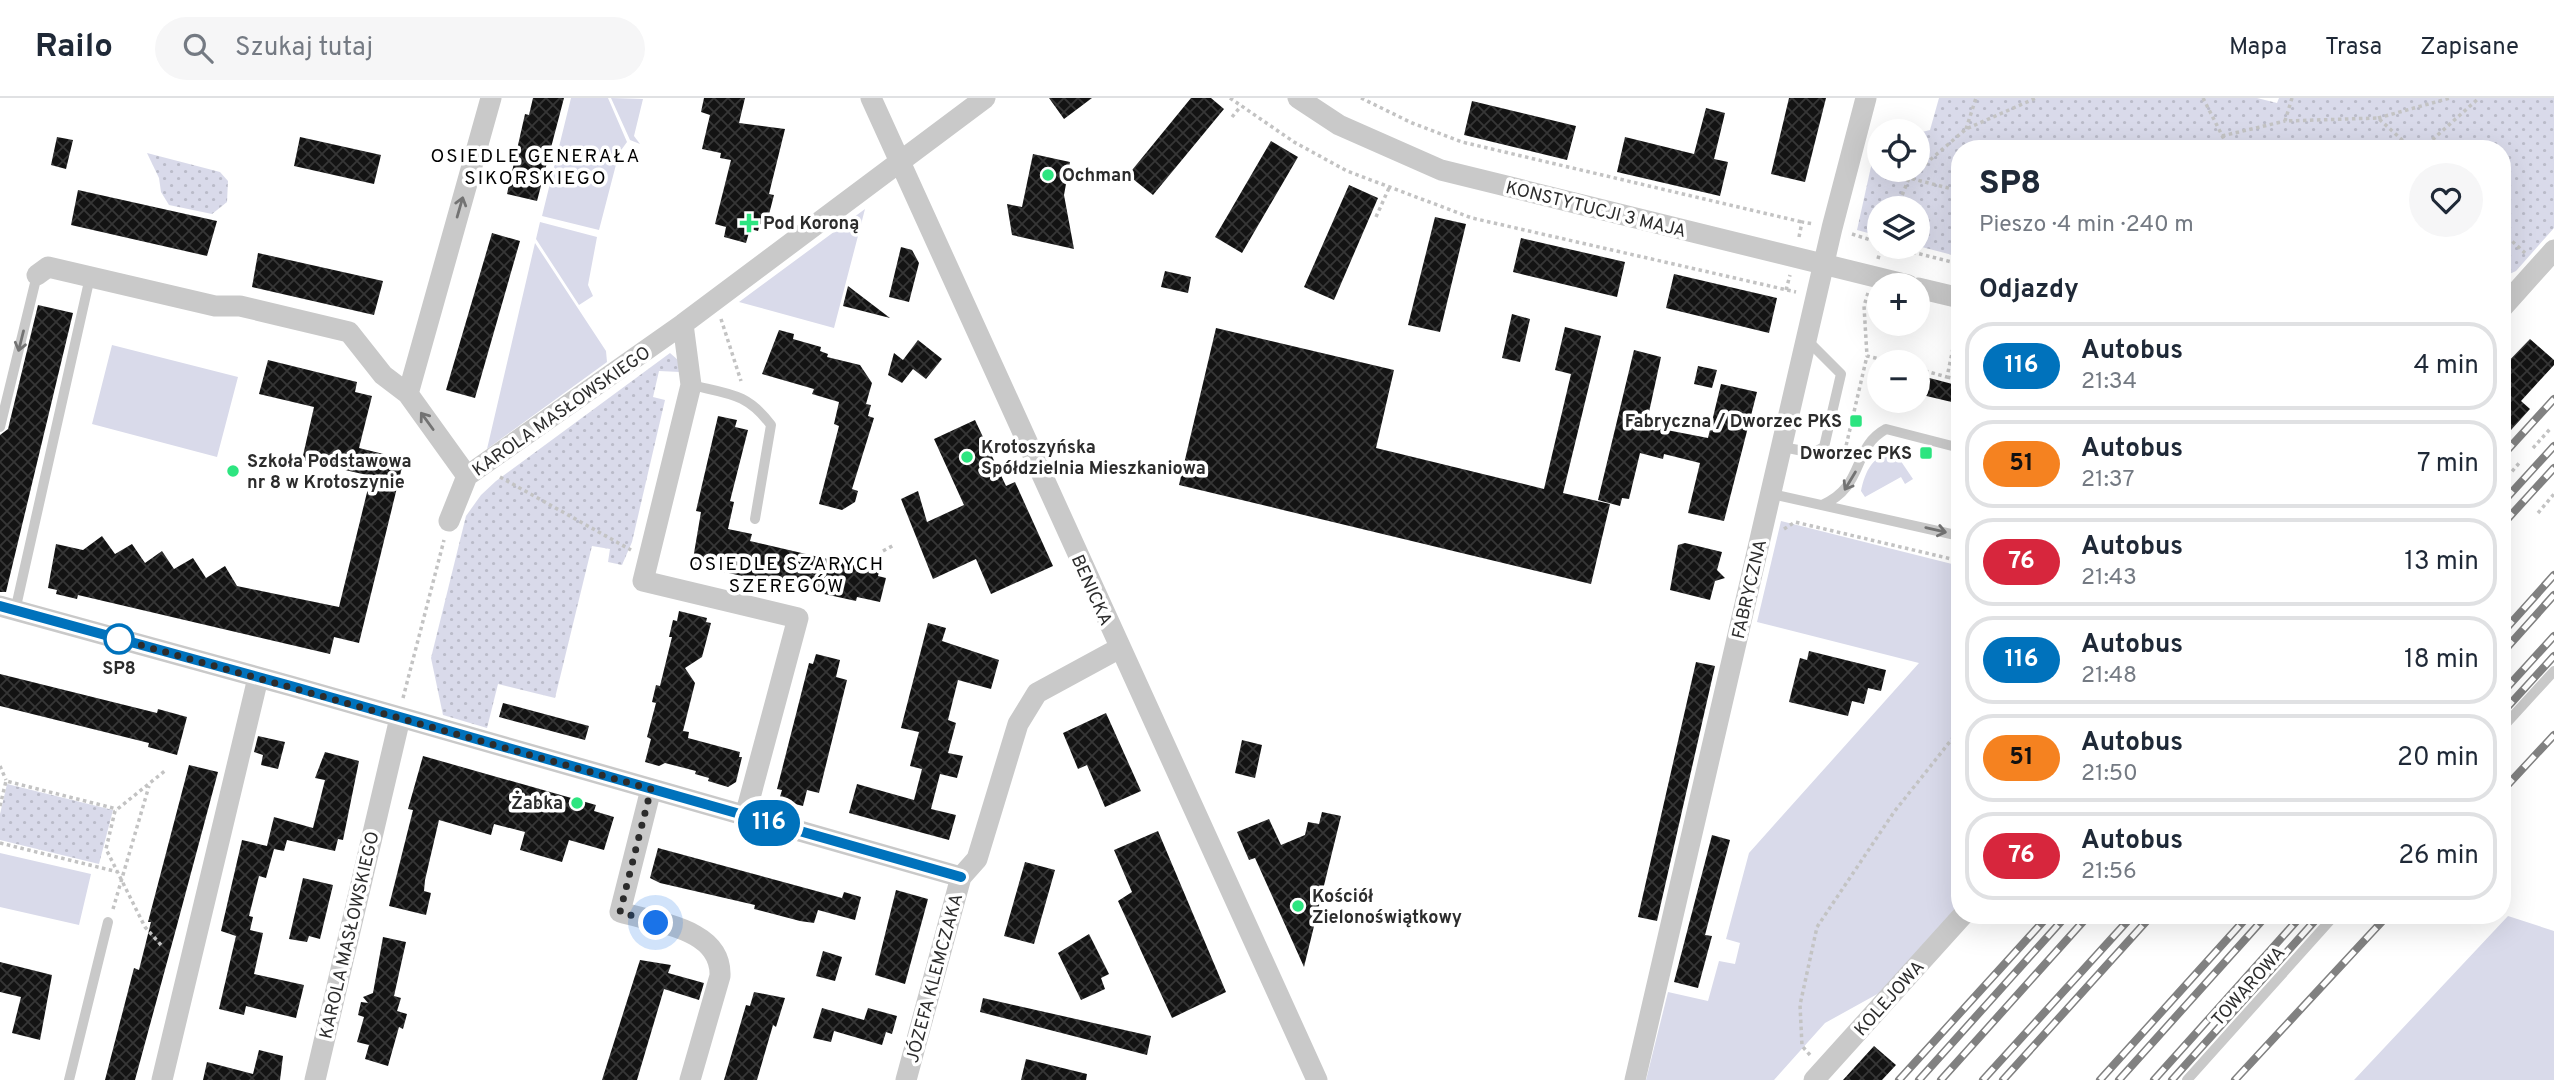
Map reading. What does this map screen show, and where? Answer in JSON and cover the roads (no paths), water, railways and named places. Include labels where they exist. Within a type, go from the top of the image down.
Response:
[{"type":"street","points":[[408,394],[491,98]]},
{"type":"street","name":"BENICKA","points":[[871,98],[1118,649],[1317,1080]]},
{"type":"street","name":"KAROLA MASŁOWSKIEGO","points":[[449,521],[474,471],[683,324],[985,98]]},
{"type":"street","name":"KONSTYTUCJI 3 MAJA","points":[[1298,98],[1350,131],[1441,170],[1867,275]]},
{"type":"street","name":"FABRYCZNA","points":[[1635,1080],[1866,98]]},
{"type":"street","points":[[2511,298],[2554,250]]},
{"type":"street","points":[[37,275],[48,267],[215,306],[240,306],[349,332],[383,375],[408,394],[474,471]]},
{"type":"street","points":[[1930,291],[1951,296]]},
{"type":"street","points":[[683,324],[691,385],[643,581],[798,618],[745,816]]},
{"type":"street","points":[[7,608],[961,877]]},
{"type":"street","name":"JÓZEFA KLEMCZAKA","points":[[906,1080],[961,877],[977,859],[1018,724],[1037,693],[1118,649]]},
{"type":"street","points":[[162,1080],[258,678]]},
{"type":"street","name":"KAROLA MASŁOWSKIEGO","points":[[315,1080],[400,718]]},
{"type":"street","points":[[651,789],[620,912],[702,938],[715,949],[721,963],[720,976],[690,1080]]},
{"type":"street","name":"KOLEJOWA","points":[[1819,1075],[1955,924]]},
{"type":"lane","points":[[0,427],[37,275]]},
{"type":"lane","points":[[7,608],[90,277]]},
{"type":"lane","points":[[1783,447],[1812,453],[1824,447],[1842,374],[1808,341]]},
{"type":"lane","points":[[691,385],[741,397],[757,406],[771,425],[769,454],[755,519]]},
{"type":"lane","points":[[1822,505],[1849,487],[1866,448],[1875,435],[1886,429],[1951,446]]},
{"type":"lane","points":[[1772,494],[1951,534]]},
{"type":"lane","points":[[2511,719],[2554,671]]},
{"type":"lane","points":[[69,1080],[108,922]]},
{"type":"lane","name":"TOWAROWA","points":[[2187,1080],[2327,924]]},
{"type":"railway","points":[[2511,446],[2554,399]]},
{"type":"railway","points":[[2511,493],[2554,446]]},
{"type":"railway","points":[[2511,515],[2554,468]]},
{"type":"railway","points":[[2511,623],[2554,575]]},
{"type":"railway","points":[[2511,643],[2554,595]]},
{"type":"railway","points":[[2511,683],[2554,636]]},
{"type":"railway","points":[[2511,703],[2554,656]]},
{"type":"railway","points":[[2511,781],[2554,735]]},
{"type":"railway","points":[[1899,1080],[2041,924]]},
{"type":"railway","points":[[1919,1080],[2059,924]]},
{"type":"railway","points":[[1941,1080],[2081,924]]},
{"type":"railway","points":[[1983,1080],[2125,924]]},
{"type":"railway","points":[[2003,1080],[2144,924]]},
{"type":"railway","points":[[2100,1080],[2241,924]]},
{"type":"railway","points":[[2119,1080],[2259,924]]},
{"type":"railway","points":[[2154,1080],[2294,924]]},
{"type":"railway","points":[[2172,1080],[2312,924]]},
{"type":"railway","points":[[2235,1080],[2380,924]]},
{"type":"place","name":"Ochman","points":[[1048,175]]},
{"type":"place","name":"Pod Koroną","points":[[749,223]]},
{"type":"place","name":"Fabryczna / Dworzec PKS","points":[[1856,421]]},
{"type":"place","name":"Dworzec PKS","points":[[1926,453]]},
{"type":"place","name":"Krotoszyńska Spółdzielnia Mieszkaniowa","points":[[967,457]]},
{"type":"place","name":"Szkoła Podstawowa nr 8 w Krotoszynie","points":[[233,471]]},
{"type":"place","name":"SP8","points":[[119,639]]},
{"type":"place","name":"Żabka","points":[[577,803]]},
{"type":"place","name":"Kościół Zielonoświątkowy","points":[[1298,906]]},
{"type":"district","name":"OSIEDLE GENERAŁA SIKORSKIEGO","points":[[536,166]]},
{"type":"district","name":"OSIEDLE SZARYCH SZEREGÓW","points":[[787,574]]}]
